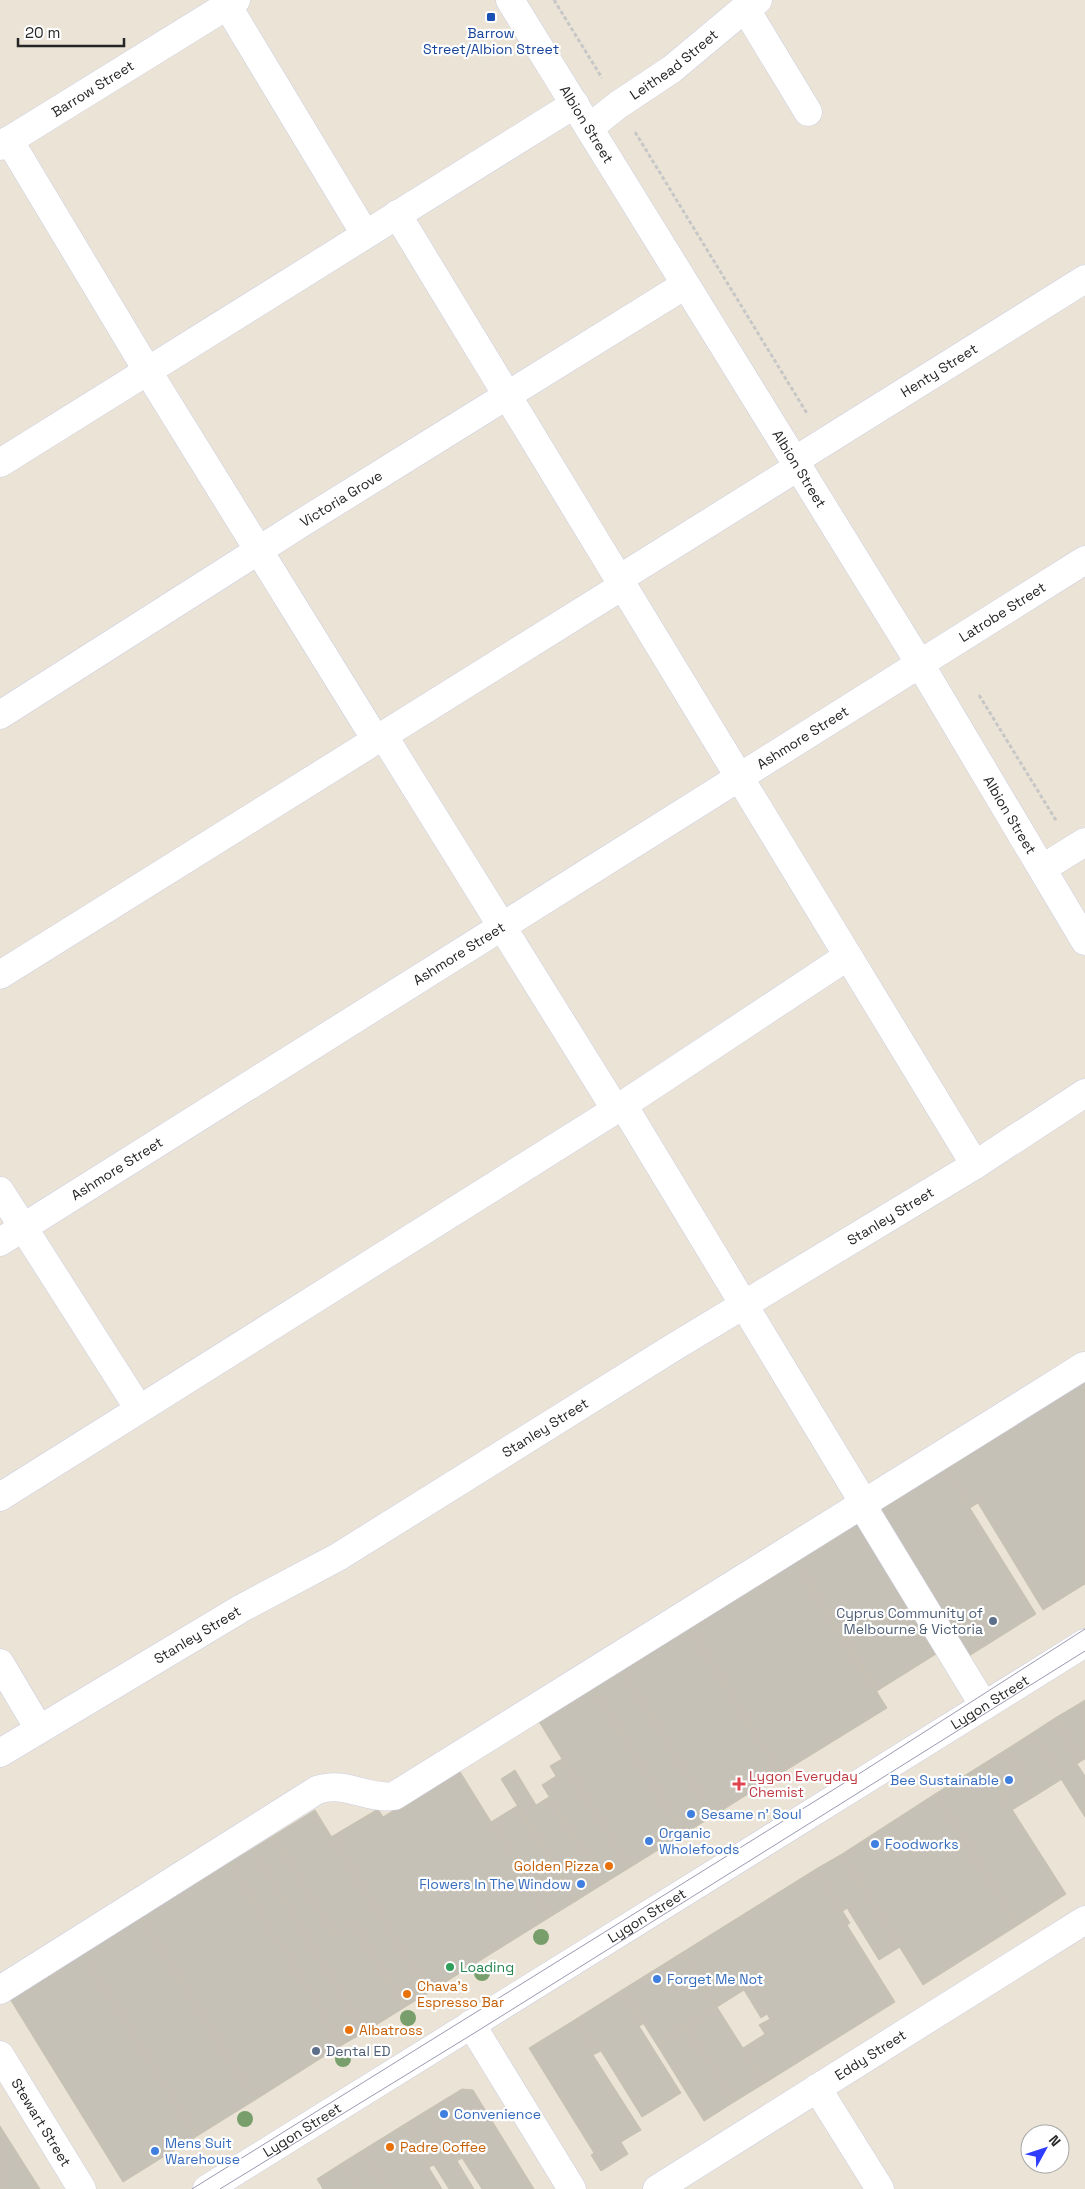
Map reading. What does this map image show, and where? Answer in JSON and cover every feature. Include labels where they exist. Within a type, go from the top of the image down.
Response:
[{"type":"street","name":"Albion Street","points":[[510,0],[920,664],[1085,940]]},
{"type":"street","points":[[232,3],[365,234]]},
{"type":"street","name":"Barrow Street","points":[[5,143],[232,3]]},
{"type":"street","points":[[751,4],[808,112]]},
{"type":"street","name":"Leithead Street","points":[[590,128],[618,105],[672,69],[751,4]]},
{"type":"street","points":[[0,463],[575,104]]},
{"type":"street","points":[[5,143],[379,737],[504,926],[620,1108],[856,1490],[862,1504],[984,1706]]},
{"type":"street","points":[[397,214],[976,1165]]},
{"type":"street","name":"Henty Street","points":[[0,975],[622,582],[796,464],[1085,279]]},
{"type":"street","name":"Victoria Grove","points":[[0,715],[260,550],[685,285]]},
{"type":"street","name":"Latrobe Street","points":[[920,664],[1085,560]]},
{"type":"street","name":"Ashmore Street","points":[[0,1242],[920,664]]},
{"type":"street","points":[[1043,868],[1085,842]]},
{"type":"street","points":[[0,1497],[620,1108],[848,956]]},
{"type":"street","name":"Stanley Street","points":[[0,1754],[242,1608],[338,1556],[742,1304],[976,1165],[1085,1093]]},
{"type":"street","points":[[0,1190],[139,1409]]},
{"type":"street","points":[[0,1990],[317,1790],[336,1786],[387,1797],[394,1796],[1084,1366]]},
{"type":"street","name":"Lygon Street","points":[[207,2189],[1085,1643]]},
{"type":"street","points":[[0,1663],[40,1729]]},
{"type":"street","name":"Eddy Street","points":[[657,2189],[1085,1920]]},
{"type":"street","points":[[471,2024],[572,2189]]},
{"type":"street","name":"Stewart Street","points":[[0,2055],[82,2189]]},
{"type":"street","points":[[817,2088],[880,2189]]},
{"type":"building","points":[[1085,1381],[1085,1584],[1043,1610],[978,1503],[970,1508],[945,1468]]},
{"type":"building","points":[[945,1468],[1036,1614],[969,1656],[878,1509]]},
{"type":"building","points":[[863,1519],[944,1649],[877,1691],[795,1561]]},
{"type":"building","points":[[795,1561],[887,1708],[780,1774],[689,1626]]},
{"type":"building","points":[[689,1626],[780,1774],[713,1816],[621,1669]]},
{"type":"building","points":[[621,1669],[713,1816],[684,1834],[592,1687]]},
{"type":"building","points":[[592,1687],[684,1834],[629,1868],[538,1720]]},
{"type":"building","points":[[1085,1700],[1085,1718],[1077,1705]]},
{"type":"building","points":[[1077,1705],[1085,1718],[1085,1759],[1081,1761],[1055,1718]]},
{"type":"building","points":[[1055,1718],[1081,1761],[1077,1764],[1085,1776],[1085,1817],[1032,1733]]},
{"type":"building","points":[[1032,1733],[1062,1779],[1035,1796],[1007,1749]]},
{"type":"building","name":"Bee Sustainable","points":[[1007,1749],[1035,1796],[1012,1810],[983,1764]]},
{"type":"building","points":[[562,1759],[629,1868],[603,1884],[542,1785],[556,1776],[550,1766]]},
{"type":"building","points":[[983,1764],[1066,1894],[1018,1925],[935,1794]]},
{"type":"building","points":[[459,1770],[550,1917],[428,1993],[331,1837],[378,1809],[383,1817]]},
{"type":"building","points":[[515,1770],[536,1805],[549,1797],[603,1884],[576,1901],[501,1779]]},
{"type":"building","points":[[935,1794],[1018,1925],[923,1985],[842,1854]]},
{"type":"building","points":[[517,1806],[576,1901],[550,1917],[491,1822]]},
{"type":"building","points":[[315,1810],[428,1993],[405,2007],[354,1923],[334,1935],[273,1836]]},
{"type":"building","points":[[273,1836],[334,1935],[354,1923],[405,2007],[365,2032],[252,1849]]},
{"type":"building","points":[[252,1849],[365,2032],[342,2045],[229,1863]]},
{"type":"building","points":[[842,1854],[900,1947],[879,1960],[847,1908],[842,1912],[816,1869]]},
{"type":"building","points":[[229,1863],[342,2045],[255,2100],[141,1917]]},
{"type":"building","points":[[816,1869],[850,1923],[847,1925],[895,2002],[765,2083],[743,2048],[765,2034],[759,2025],[770,2019],[767,2014],[761,2018],[744,1990],[717,2007],[683,1952]]},
{"type":"building","points":[[141,1917],[255,2100],[197,2136],[83,1954]]},
{"type":"building","points":[[683,1952],[717,2007],[657,2045],[622,1990]]},
{"type":"building","points":[[83,1954],[197,2136],[123,2182],[10,1999]]},
{"type":"building","points":[[622,1990],[643,2024],[639,2026],[681,2093],[642,2117],[601,2051],[597,2053],[576,2019]]},
{"type":"building","points":[[717,2007],[765,2083],[734,2102],[686,2026]]},
{"type":"building","points":[[576,2019],[597,2053],[593,2055],[641,2130],[621,2142],[628,2154],[601,2171],[591,2155],[594,2153],[529,2048]]},
{"type":"building","points":[[686,2026],[734,2102],[704,2121],[657,2045]]},
{"type":"building","points":[[462,2089],[473,2090],[534,2189],[482,2189],[462,2158],[457,2161],[426,2111]]},
{"type":"building","points":[[426,2111],[474,2189],[449,2189],[434,2165],[431,2166],[405,2124]]},
{"type":"building","points":[[405,2124],[431,2166],[429,2168],[442,2189],[388,2189],[363,2150]]},
{"type":"building","points":[[0,2126],[40,2189],[0,2189]]},
{"type":"building","points":[[363,2150],[388,2189],[358,2189],[342,2163]]},
{"type":"building","points":[[342,2163],[358,2189],[323,2189],[317,2179]]},
{"type":"tram line","points":[[192,2189],[865,1770],[1085,1629]]},
{"type":"tram line","points":[[220,2189],[476,2032],[1085,1651]]},
{"type":"place","name":"Barrow Street/Albion Street","points":[[491,17]]},
{"type":"place","name":"Cyprus Community of Melbourne & Victoria","points":[[993,1621]]},
{"type":"place","name":"Bee Sustainable","points":[[1009,1780]]},
{"type":"place","name":"Lygon Everyday Chemist","points":[[739,1784]]},
{"type":"place","name":"Sesame n' Soul","points":[[691,1814]]},
{"type":"place","name":"Organic Wholefoods","points":[[649,1841]]},
{"type":"place","name":"Foodworks","points":[[875,1844]]},
{"type":"place","name":"Golden Pizza","points":[[609,1866]]},
{"type":"place","name":"Flowers In The Window","points":[[581,1884]]},
{"type":"place","name":"Loading","points":[[450,1967]]},
{"type":"place","name":"Forget Me Not","points":[[657,1979]]},
{"type":"place","name":"Chava's Espresso Bar","points":[[407,1994]]},
{"type":"place","name":"Albatross","points":[[349,2030]]},
{"type":"place","name":"Dental ED","points":[[316,2051]]},
{"type":"place","name":"Convenience","points":[[444,2114]]},
{"type":"place","name":"Padre Coffee","points":[[390,2147]]},
{"type":"place","name":"Mens Suit Warehouse","points":[[155,2151]]}]
